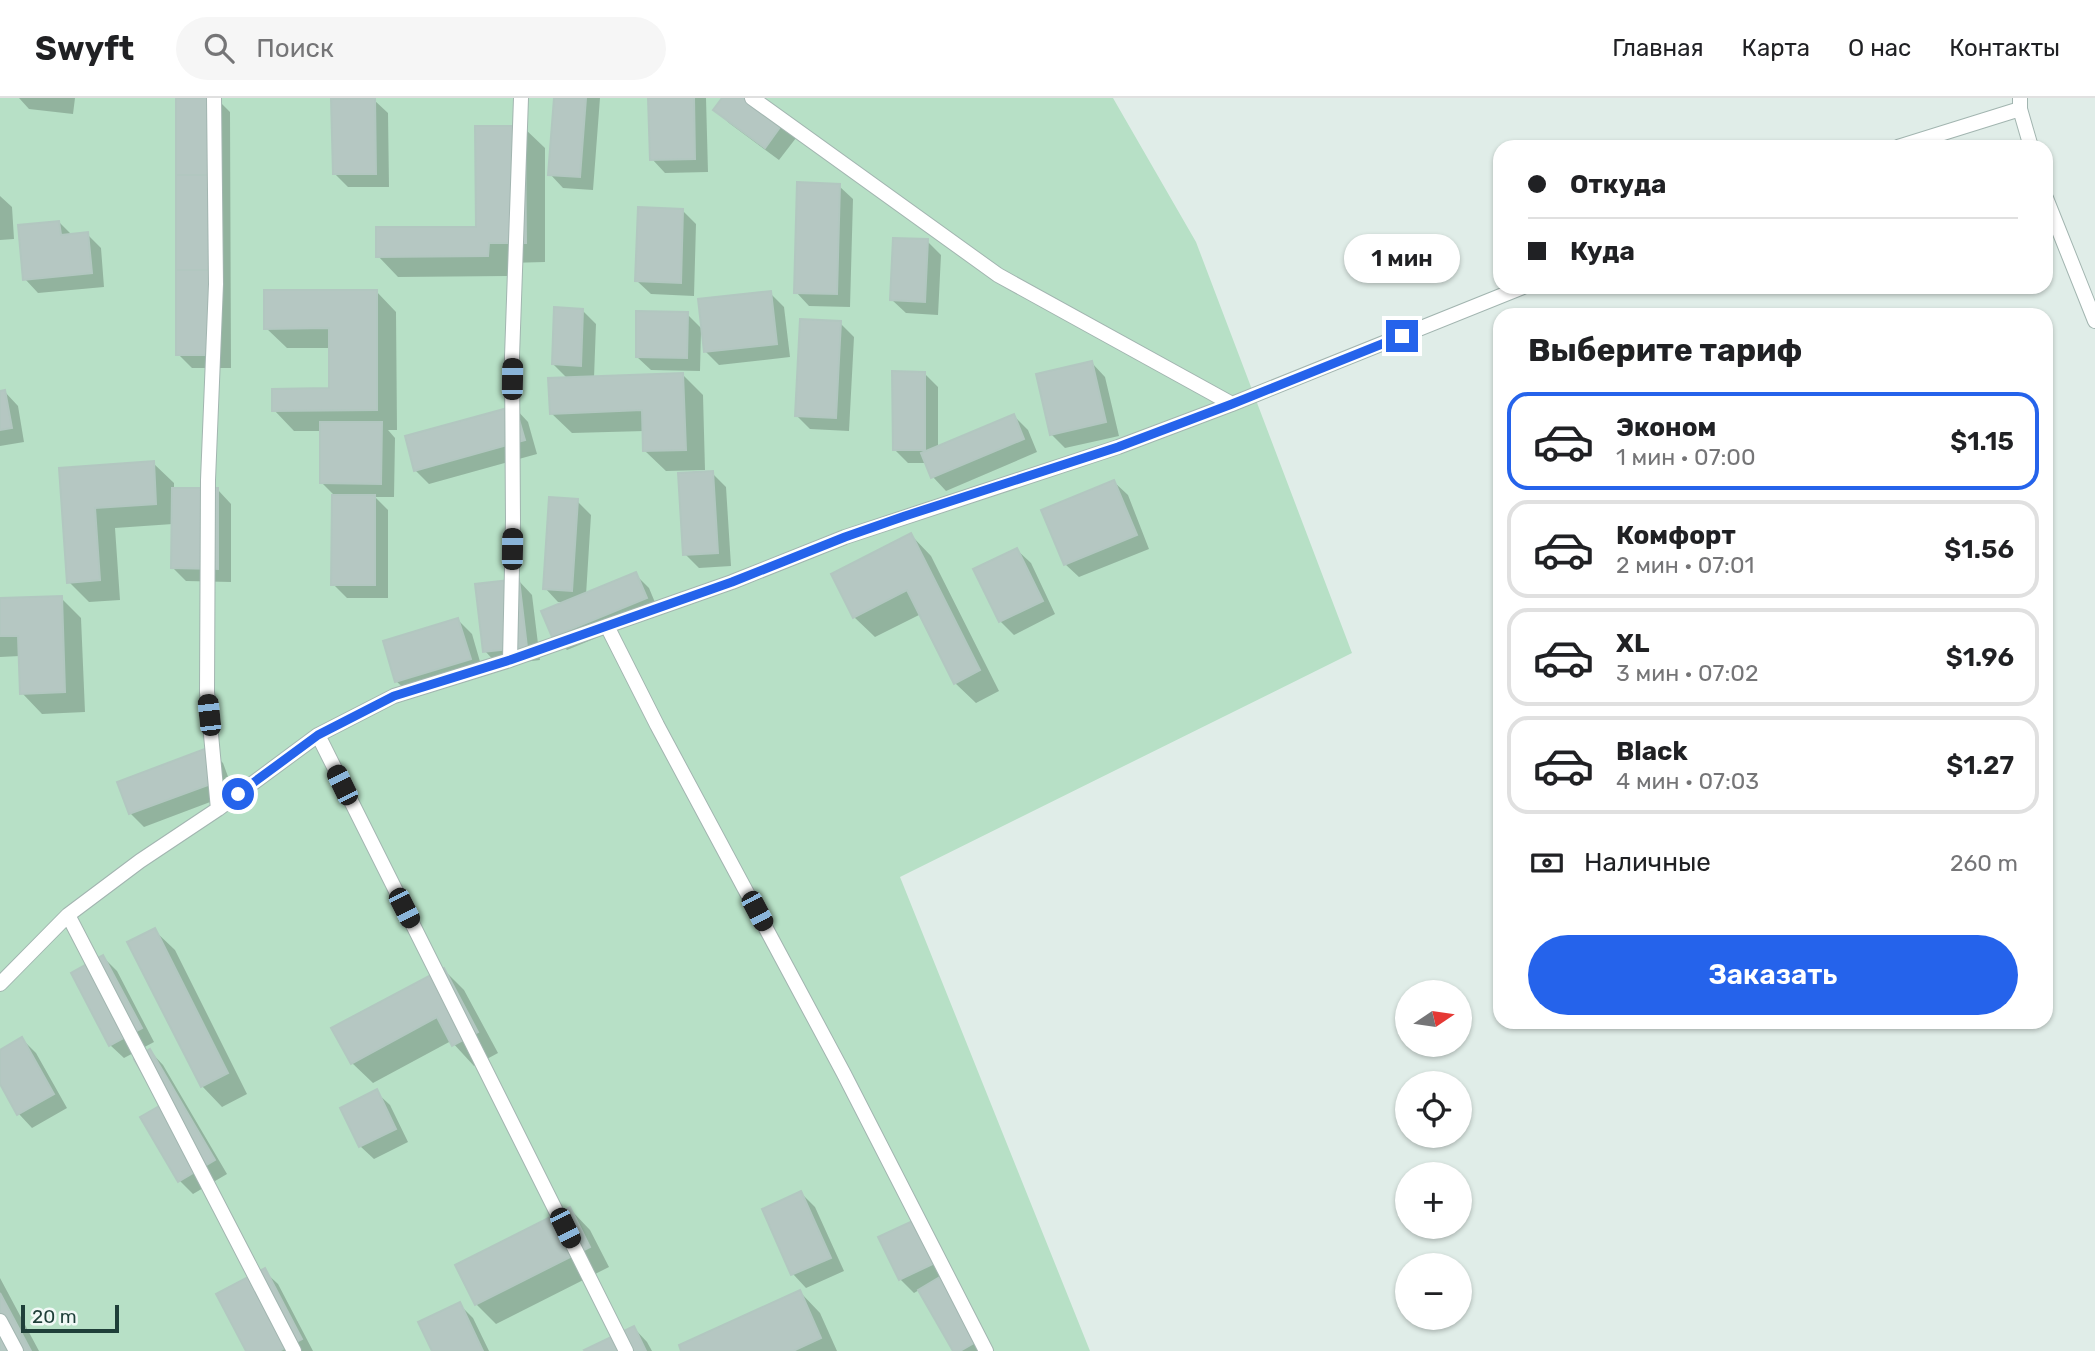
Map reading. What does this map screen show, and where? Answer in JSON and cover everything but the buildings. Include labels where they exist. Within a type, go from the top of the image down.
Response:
[{"type":"lane","points":[[214,98],[216,284],[208,480],[206,692],[218,809]]},
{"type":"lane","points":[[510,660],[512,357],[521,98]]},
{"type":"lane","points":[[752,98],[998,275],[1232,404]]},
{"type":"lane","points":[[1918,140],[2020,104],[2029,140]]},
{"type":"lane","points":[[2053,215],[2095,320]]},
{"type":"lane","points":[[0,984],[68,915],[140,861],[218,809],[318,735],[394,696],[510,660],[732,582],[845,537],[1118,447],[1506,294]]},
{"type":"lane","points":[[607,626],[844,1074],[986,1351]]},
{"type":"lane","points":[[318,735],[626,1351]]},
{"type":"lane","points":[[68,915],[294,1351]]},
{"type":"lane","points":[[0,1321],[16,1351]]},
{"type":"green space","points":[[0,98],[1113,98],[1196,242],[1352,653],[900,877],[1090,1351],[0,1351]]},
{"type":"route","points":[[238,794],[318,735],[394,696],[510,660],[732,582],[905,516],[1118,447],[1402,336]]}]
